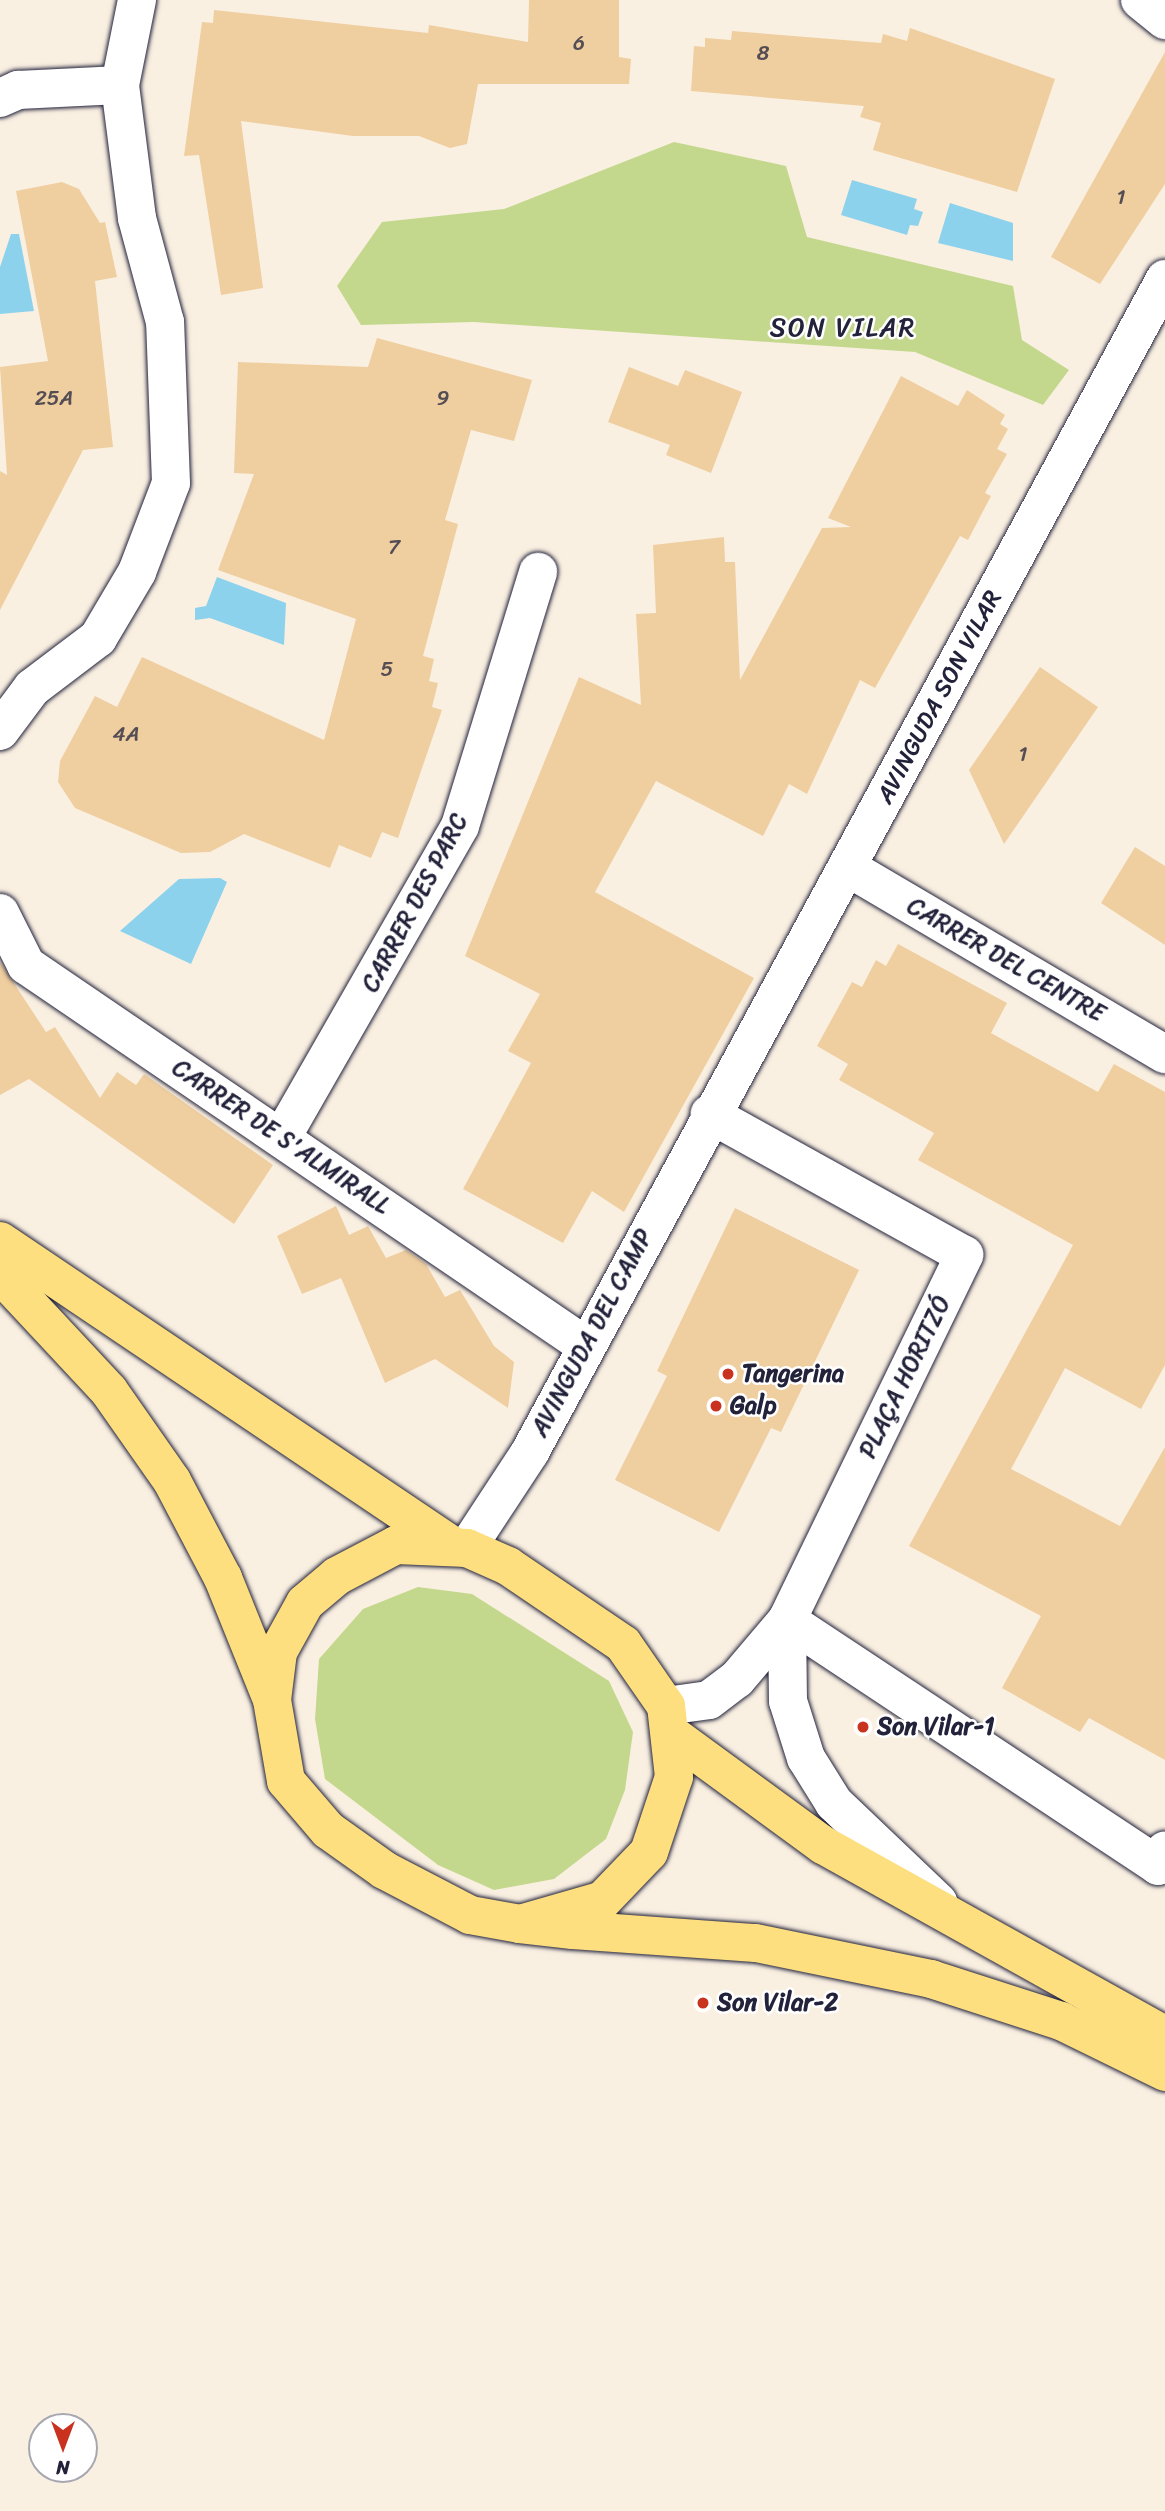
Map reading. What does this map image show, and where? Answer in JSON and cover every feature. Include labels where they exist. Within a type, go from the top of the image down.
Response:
[{"type":"main road","points":[[0,1241],[461,1548],[508,1566],[623,1644],[670,1721],[823,1845],[1165,2035]]},
{"type":"main road","points":[[0,1273],[109,1391],[172,1481],[217,1566],[272,1700],[286,1781],[328,1830],[421,1894],[470,1915],[520,1924],[831,1955],[994,1997],[1165,2072]]},
{"type":"main road","points":[[272,1700],[288,1627],[337,1576],[396,1545],[461,1548]]},
{"type":"main road","points":[[520,1924],[603,1900],[649,1852],[674,1777],[670,1721]]},
{"type":"street","points":[[0,731],[32,688],[98,638],[137,572],[171,483],[165,322],[137,218],[120,85],[137,0]]},
{"type":"street","points":[[1140,0],[1165,20]]},
{"type":"street","points":[[0,98],[18,90],[120,85]]},
{"type":"street","name":"AVINGUDA SON VILAR","points":[[710,1114],[1165,279]]},
{"type":"street","name":"CARRER DES PARC","points":[[282,1137],[460,826],[538,572]]},
{"type":"street","name":"CARRER DEL CENTRE","points":[[846,867],[1165,1054]]},
{"type":"street","name":"CARRER DE S'ALMIRALL","points":[[0,913],[26,965],[583,1344]]},
{"type":"street","name":"AVINGUDA DEL CAMP","points":[[461,1548],[530,1452],[583,1344],[710,1114]]},
{"type":"street","name":"PLAÇA HORITZÓ","points":[[670,1721],[709,1700],[737,1679],[787,1620],[964,1255],[710,1114]]},
{"type":"street","points":[[787,1620],[1158,1866],[1165,1850]]},
{"type":"street","points":[[787,1620],[788,1701],[806,1758],[834,1803],[951,1915]]},
{"type":"green space","points":[[674,142],[786,166],[807,237],[1013,286],[1022,340],[1069,370],[1043,405],[915,352],[474,322],[361,325],[337,286],[382,222],[504,209]]},
{"type":"green space","points":[[418,1587],[472,1594],[609,1681],[633,1732],[625,1790],[606,1839],[554,1879],[494,1890],[438,1865],[325,1779],[315,1719],[319,1659],[363,1609]]},
{"type":"water","points":[[852,180],[917,199],[914,209],[923,212],[918,226],[910,225],[907,235],[841,215]]},
{"type":"water","points":[[950,203],[1013,223],[1013,261],[938,243]]},
{"type":"water","points":[[11,234],[19,234],[34,311],[0,314],[0,267]]},
{"type":"water","points":[[217,577],[286,603],[284,645],[210,618],[195,620],[195,608],[206,606]]},
{"type":"water","points":[[220,878],[227,882],[191,964],[120,931],[179,879]]},
{"type":"building","points":[[529,0],[619,0],[619,57],[631,59],[629,84],[478,84],[467,144],[450,148],[419,136],[353,136],[241,121],[263,288],[221,295],[199,155],[184,156],[202,22],[213,23],[214,10],[428,33],[429,25],[528,42]]},
{"type":"building","points":[[910,28],[1055,79],[1017,192],[873,150],[881,123],[860,117],[864,106],[691,91],[694,46],[705,47],[705,38],[731,40],[732,31],[881,43],[883,34],[907,41]]},
{"type":"building","points":[[1165,52],[1165,184],[1100,284],[1051,257]]},
{"type":"building","points":[[62,182],[79,189],[100,223],[105,222],[117,277],[95,281],[113,447],[83,450],[0,610],[0,471],[7,475],[0,367],[48,361],[16,191]]},
{"type":"building","points":[[377,338],[532,380],[514,441],[471,430],[445,520],[458,524],[423,656],[434,659],[429,681],[438,683],[432,707],[442,710],[398,838],[382,832],[371,858],[339,845],[330,868],[244,834],[210,852],[181,853],[75,808],[58,782],[60,761],[95,696],[117,707],[142,657],[324,740],[356,619],[218,570],[254,474],[234,473],[238,362],[368,367]]},
{"type":"building","points":[[629,367],[678,386],[685,370],[742,392],[711,473],[666,455],[670,445],[608,422]]},
{"type":"building","points":[[901,376],[958,406],[967,390],[1005,415],[1000,424],[1008,429],[997,449],[1007,454],[985,493],[991,496],[968,540],[960,536],[875,688],[860,680],[807,794],[789,784],[763,836],[656,781],[595,892],[754,978],[624,1212],[592,1191],[563,1243],[463,1189],[531,1063],[508,1051],[540,994],[465,956],[579,677],[641,705],[636,614],[656,613],[653,545],[724,537],[725,562],[735,562],[740,680],[822,528],[851,527],[828,518]]},
{"type":"building","points":[[1040,667],[1098,707],[1004,844],[969,770]]},
{"type":"building","points":[[1135,847],[1165,866],[1165,945],[1101,903]]},
{"type":"building","points":[[898,944],[1007,1003],[991,1033],[1098,1092],[1114,1064],[1165,1092],[1165,1365],[1141,1409],[1065,1368],[1011,1469],[1120,1526],[1165,1447],[1165,1760],[1089,1718],[1080,1732],[1002,1688],[1041,1616],[909,1546],[1073,1245],[918,1160],[934,1133],[839,1080],[848,1064],[817,1046],[852,982],[862,987],[876,960],[886,966]]},
{"type":"building","points":[[0,962],[46,1032],[55,1027],[100,1098],[117,1072],[136,1085],[144,1074],[273,1165],[234,1224],[29,1079],[0,1095]]},
{"type":"building","points":[[336,1206],[349,1235],[368,1226],[386,1258],[406,1250],[426,1264],[445,1297],[460,1290],[494,1346],[514,1362],[508,1408],[435,1359],[385,1383],[341,1278],[302,1294],[277,1236]]},
{"type":"building","points":[[735,1208],[859,1270],[781,1432],[771,1428],[719,1532],[615,1480],[667,1376],[657,1371]]},
{"type":"place","name":"Tangerina","points":[[728,1374]]},
{"type":"place","name":"Galp","points":[[716,1406]]},
{"type":"place","name":"Son Vilar-1","points":[[863,1727]]},
{"type":"place","name":"Son Vilar-2","points":[[703,2003]]},
{"type":"district","name":"SON VILAR","points":[[843,328]]}]
